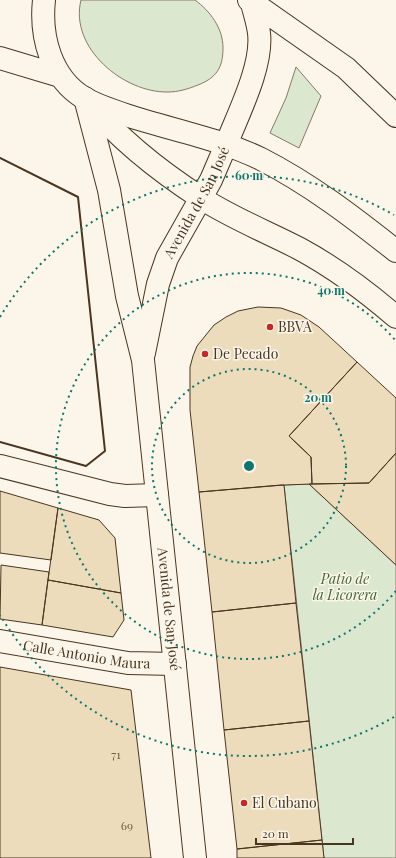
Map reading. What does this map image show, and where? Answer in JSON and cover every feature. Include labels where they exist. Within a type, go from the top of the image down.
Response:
[{"type":"main road","points":[[44,0],[42,11],[46,44],[52,62],[60,76],[75,92],[112,110],[139,120],[226,145],[260,159],[327,198],[396,251]]},
{"type":"main road","points":[[250,1],[346,68],[396,116]]},
{"type":"main road","name":"Avenida de San José","points":[[143,360],[158,284],[166,258],[211,180],[256,69],[259,50],[259,33],[250,1]]},
{"type":"main road","points":[[0,58],[60,76]]},
{"type":"main road","points":[[85,98],[104,121],[121,138],[165,173],[201,198],[238,219],[300,249],[338,272],[362,288],[396,317]]},
{"type":"main road","name":"Avenida de San José","points":[[85,98],[109,190],[127,296],[143,360],[195,858]]},
{"type":"main road","points":[[0,466],[110,494],[125,496],[157,495]]},
{"type":"main road","name":"Calle Antonio Maura","points":[[0,641],[128,663],[175,664]]},
{"type":"green space","points":[[81,0],[195,0],[206,9],[215,21],[221,34],[223,55],[220,67],[210,79],[179,91],[168,92],[151,90],[134,85],[118,76],[104,64],[92,50],[83,35],[79,18]]},
{"type":"green space","points":[[296,67],[321,96],[299,148],[270,133],[286,98]]},
{"type":"green space","name":"Patio de la Licorera","points":[[309,484],[396,565],[396,858],[324,858],[284,485]]},
{"type":"building","points":[[258,307],[281,308],[301,315],[319,327],[357,362],[289,436],[311,457],[312,484],[199,492],[190,410],[190,367],[193,356],[197,346],[214,325],[238,311]]},
{"type":"building","points":[[357,362],[396,398],[396,453],[369,483],[312,484],[311,457],[289,436]]},
{"type":"building","points":[[396,453],[396,565],[309,484],[369,483]]},
{"type":"building","points":[[284,485],[296,603],[212,612],[199,492]]},
{"type":"building","points":[[0,491],[58,508],[51,560],[0,553]]},
{"type":"building","points":[[58,508],[99,520],[115,538],[121,593],[48,580]]},
{"type":"building","points":[[1,565],[49,572],[42,625],[0,619]]},
{"type":"building","points":[[48,580],[121,593],[124,620],[113,637],[42,625]]},
{"type":"building","points":[[296,603],[309,721],[224,730],[212,612]]},
{"type":"building","points":[[0,667],[131,690],[151,858],[0,858]]},
{"type":"building","points":[[309,721],[322,840],[237,849],[224,730]]},
{"type":"building","points":[[322,840],[324,858],[237,858],[237,849]]},
{"type":"wall","points":[[0,158],[78,197],[105,451],[86,466],[0,442]]},
{"type":"place","name":"BBVA","points":[[270,327]]},
{"type":"place","name":"De Pecado","points":[[205,354]]},
{"type":"place","name":"El Cubano","points":[[244,803]]}]
